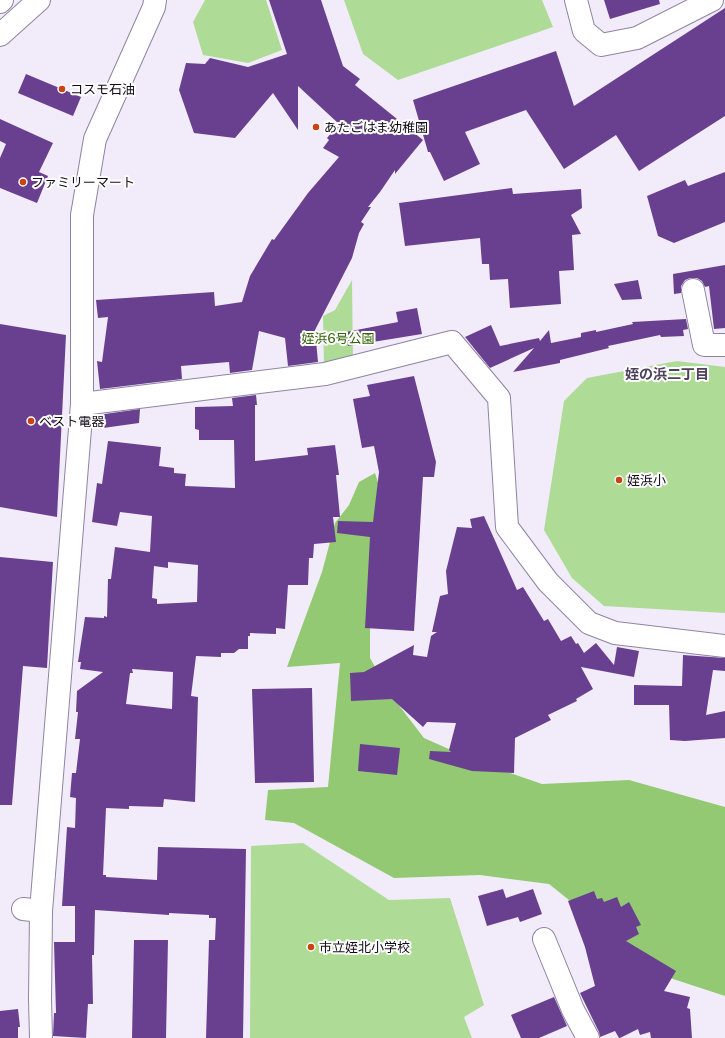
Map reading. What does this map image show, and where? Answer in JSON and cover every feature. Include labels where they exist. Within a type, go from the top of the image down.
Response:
[{"type":"street","points":[[0,35],[40,0]]},
{"type":"street","points":[[41,1038],[40,999],[32,910],[82,404],[82,215],[96,139],[154,7],[155,0]]},
{"type":"street","points":[[576,0],[584,31],[601,45],[637,38],[712,0]]},
{"type":"street","points":[[693,290],[704,345],[725,345]]},
{"type":"street","points":[[82,404],[325,374],[452,342],[499,398],[507,527],[548,582],[589,623],[615,634],[725,646]]},
{"type":"street","points":[[544,939],[573,1010],[588,1038]]},
{"type":"green space","points":[[205,0],[266,0],[282,50],[248,63],[203,55],[193,22]]},
{"type":"green space","points":[[344,0],[542,0],[553,27],[398,80],[363,54]]},
{"type":"green space","name":"姪浜6号公園","points":[[352,280],[353,360],[324,366],[323,316],[335,310]]},
{"type":"green space","name":"姪浜小","points":[[677,361],[725,367],[725,613],[604,606],[572,578],[544,530],[564,401],[587,378]]},
{"type":"green space","points":[[375,473],[383,498],[370,599],[370,658],[391,695],[424,738],[478,762],[542,784],[629,780],[725,807],[725,996],[664,976],[549,884],[480,875],[394,878],[294,823],[265,820],[268,790],[328,787],[340,663],[287,667],[322,572],[335,523],[349,505],[359,482]]},
{"type":"green space","points":[[303,843],[389,900],[450,898],[484,1005],[464,1017],[472,1038],[250,1038],[251,846]]},
{"type":"building","points":[[269,0],[321,0],[343,66],[360,79],[355,85],[423,140],[395,174],[395,170],[368,207],[371,207],[361,222],[364,224],[359,233],[352,258],[315,330],[318,362],[288,366],[285,338],[259,331],[252,370],[230,373],[229,362],[181,366],[182,379],[100,389],[97,361],[102,362],[108,317],[98,318],[96,300],[214,292],[215,306],[242,302],[250,276],[272,239],[274,240],[308,193],[339,157],[323,148],[329,140],[327,138],[339,124],[298,86],[298,130],[273,93],[235,138],[194,133],[179,90],[186,63],[205,64],[210,58],[248,67],[287,54]]},
{"type":"building","points":[[604,0],[659,0],[660,4],[610,19]]},
{"type":"building","points":[[725,8],[725,116],[639,171],[616,135],[564,169],[526,110],[465,132],[480,164],[444,181],[430,152],[428,152],[413,100],[556,51],[574,106]]},
{"type":"building","points":[[26,74],[81,97],[73,116],[18,93]]},
{"type":"building","points":[[0,119],[53,143],[39,172],[48,176],[37,203],[0,188],[0,158],[6,144],[0,141]]},
{"type":"building","points":[[725,172],[725,222],[674,243],[658,236],[647,196],[685,180],[688,186]]},
{"type":"building","points":[[512,188],[513,194],[581,189],[582,208],[571,215],[581,234],[572,235],[574,270],[559,271],[561,304],[510,308],[508,279],[490,280],[489,264],[482,264],[480,238],[405,246],[399,203]]},
{"type":"building","points":[[725,265],[725,328],[714,329],[709,286],[705,287],[702,281],[697,278],[690,278],[685,280],[681,286],[681,293],[674,294],[673,274]]},
{"type":"building","points":[[638,280],[642,299],[622,300],[614,284]]},
{"type":"building","points":[[417,308],[422,334],[348,346],[346,332],[398,322],[396,312]]},
{"type":"building","points":[[686,319],[688,329],[683,330],[684,336],[661,337],[660,335],[608,346],[609,348],[560,360],[560,363],[513,372],[534,348],[490,368],[465,337],[491,325],[500,346],[539,338],[540,341],[549,330],[551,343],[581,337],[581,333],[596,330],[596,332],[633,324],[632,322]]},
{"type":"building","name":"ベスト電器","points":[[0,324],[66,335],[57,517],[0,507]]},
{"type":"building","points":[[414,376],[436,462],[434,477],[423,477],[414,631],[365,628],[370,537],[337,533],[338,521],[373,522],[379,472],[374,446],[362,448],[353,399],[370,396],[367,385]]},
{"type":"building","points":[[256,395],[255,461],[308,455],[307,448],[335,445],[339,475],[336,475],[340,517],[333,517],[336,542],[314,544],[313,558],[309,558],[308,585],[288,585],[285,629],[276,628],[276,634],[250,633],[250,636],[248,636],[248,649],[239,649],[234,653],[221,653],[221,657],[196,656],[191,696],[198,697],[195,802],[164,799],[163,807],[129,806],[129,809],[106,808],[103,875],[106,875],[106,877],[157,880],[158,847],[246,849],[243,1038],[206,1038],[209,940],[215,940],[216,918],[209,918],[209,915],[169,913],[169,915],[95,910],[94,955],[92,955],[93,1004],[88,1004],[86,1038],[53,1036],[54,1013],[56,1013],[54,942],[75,942],[75,906],[62,906],[67,827],[75,828],[76,798],[70,797],[72,773],[76,773],[80,739],[75,739],[78,712],[76,712],[77,691],[103,672],[80,669],[81,662],[78,662],[85,617],[107,617],[108,579],[111,579],[115,547],[150,552],[152,516],[120,512],[117,526],[92,522],[97,483],[102,484],[108,441],[161,447],[159,466],[174,468],[174,473],[186,474],[185,486],[235,488],[234,440],[199,440],[199,430],[195,429],[195,407],[233,406],[232,398]],"holes":[[[168,562],[198,565],[197,602],[157,604],[157,599],[152,598],[154,566],[168,568]],[[132,669],[173,672],[172,709],[126,704],[130,673],[133,673]]]},
{"type":"building","points":[[140,409],[139,423],[96,429],[98,415]]},
{"type":"building","points":[[484,516],[517,590],[523,587],[544,621],[548,619],[561,641],[571,636],[576,644],[578,643],[584,653],[596,643],[614,665],[617,647],[639,651],[634,677],[581,667],[593,689],[576,699],[577,701],[548,715],[551,720],[515,738],[514,773],[472,771],[429,759],[430,751],[451,752],[449,750],[456,723],[427,722],[423,727],[392,699],[351,701],[350,673],[364,672],[414,645],[413,655],[427,657],[431,636],[437,632],[432,632],[440,596],[448,594],[446,571],[457,527],[472,528],[470,519]]},
{"type":"building","points":[[0,557],[53,562],[47,668],[23,666],[12,805],[0,805]]},
{"type":"building","points":[[683,655],[725,658],[725,671],[713,670],[706,715],[725,711],[725,738],[685,741],[670,740],[669,705],[634,705],[634,685],[682,686]]},
{"type":"building","points":[[312,688],[314,782],[255,783],[252,689]]},
{"type":"building","points":[[360,744],[400,748],[397,775],[358,771]]},
{"type":"building","points":[[503,889],[506,898],[533,889],[542,914],[520,922],[518,917],[487,926],[478,896]]},
{"type":"building","points":[[594,891],[597,899],[602,898],[604,902],[617,897],[621,907],[629,902],[641,925],[636,927],[639,934],[626,941],[676,971],[664,991],[690,997],[687,1008],[690,1009],[692,1038],[651,1038],[650,1032],[640,1035],[638,1029],[620,1038],[615,1031],[600,1037],[580,993],[595,986],[585,947],[568,901]]},
{"type":"building","points":[[134,940],[168,940],[166,1038],[132,1038]]},
{"type":"building","points":[[554,997],[567,1026],[539,1038],[521,1038],[511,1015]]},
{"type":"building","points":[[18,1009],[20,1027],[18,1027],[18,1038],[0,1038],[0,1011]]},
{"type":"place","name":"コスモ石油","points":[[62,89]]},
{"type":"place","name":"あたごはま幼稚園","points":[[316,127]]},
{"type":"place","name":"ファミリーマート","points":[[23,182]]},
{"type":"place","name":"ベスト電器","points":[[31,421]]},
{"type":"place","name":"姪浜小","points":[[619,480]]},
{"type":"place","name":"市立姪北小学校","points":[[311,947]]},
{"type":"district","name":"姪の浜二丁目","points":[[667,374]]}]
